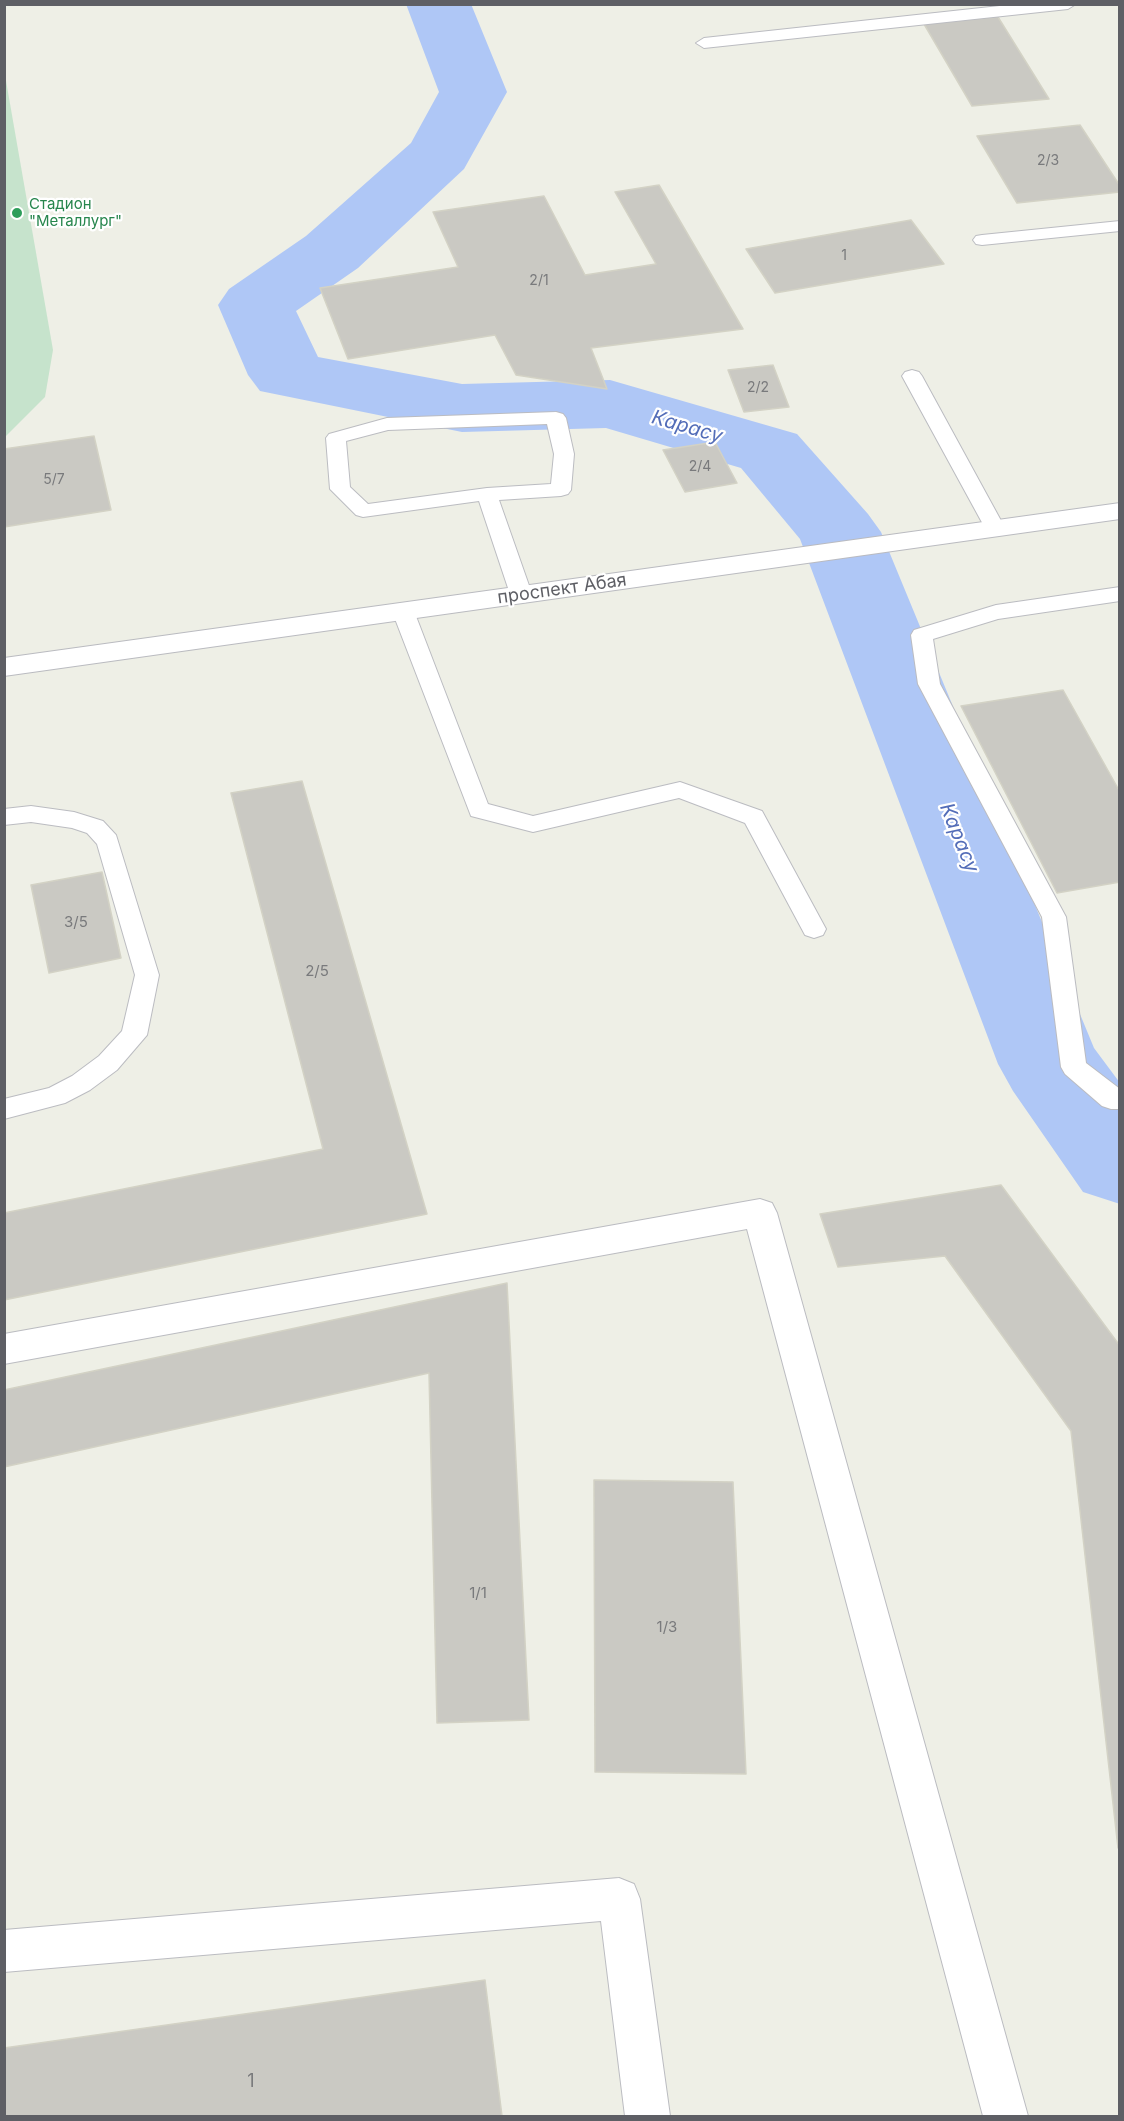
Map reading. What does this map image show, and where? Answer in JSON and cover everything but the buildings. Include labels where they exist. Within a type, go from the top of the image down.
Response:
[{"type":"street","name":"проспект Абая","points":[[4,667],[1119,511]]},
{"type":"street","points":[[4,1349],[760,1213],[1006,2116]]},
{"type":"street","points":[[4,1951],[620,1899],[648,2116]]},
{"type":"lane","points":[[704,43],[1068,4]]},
{"type":"lane","points":[[982,240],[1119,226]]},
{"type":"lane","points":[[912,376],[995,528]]},
{"type":"lane","points":[[556,418],[564,454],[561,490],[487,494],[363,511],[340,489],[336,438],[387,424],[556,418]]},
{"type":"lane","points":[[487,494],[521,594]]},
{"type":"lane","points":[[1119,594],[996,612],[922,635],[929,684],[1054,917],[1074,1067],[1111,1099],[1119,1099]]},
{"type":"lane","points":[[403,611],[479,810],[533,824],[680,790],[754,817],[814,928]]},
{"type":"lane","points":[[4,817],[31,814],[74,820],[95,827],[108,841],[147,975],[134,1035],[108,1063],[81,1083],[56,1096],[4,1109]]},
{"type":"green space","name":"Стадион \"Металлург\"","points":[[5,75],[53,350],[45,397],[5,437]]},
{"type":"waterway","name":"Карасу","points":[[438,4],[473,92],[439,154],[332,252],[256,305],[287,375],[462,408],[610,404],[769,451],[839,532],[1049,1064],[1120,1163]]},
{"type":"place","name":"Стадион \"Металлург\"","points":[[17,213]]}]
